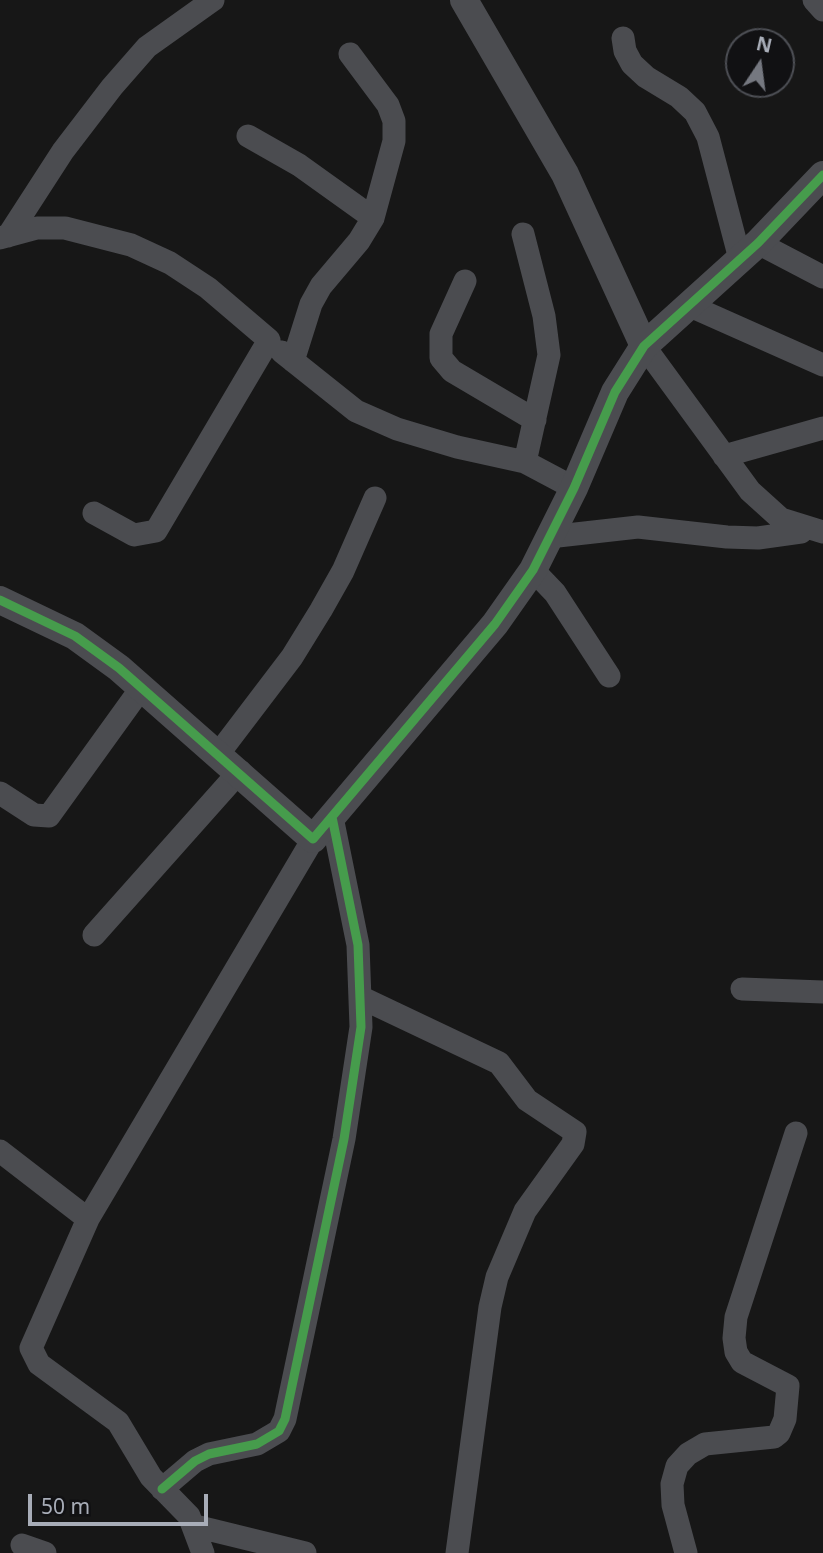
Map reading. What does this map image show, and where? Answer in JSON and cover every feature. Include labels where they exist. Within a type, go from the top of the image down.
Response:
[{"type":"street","points":[[4,237],[63,151],[147,47],[213,0]]},
{"type":"street","points":[[464,0],[565,174],[644,346],[750,491],[781,519],[812,532],[823,547]]},
{"type":"street","points":[[814,0],[823,10]]},
{"type":"street","points":[[622,38],[632,64],[646,78],[679,97],[695,112],[708,137],[749,251]]},
{"type":"street","points":[[293,361],[311,304],[373,218],[390,163],[394,121],[377,86],[350,54]]},
{"type":"street","points":[[248,136],[299,165],[373,218]]},
{"type":"street","points":[[203,1553],[195,1526],[162,1489],[118,1422],[39,1364],[31,1348],[88,1219],[313,839],[495,624],[533,570],[574,488],[615,392],[644,346],[749,251],[823,176]]},
{"type":"street","points":[[4,237],[37,228],[65,228],[131,245],[170,263],[208,288],[356,411],[409,432],[525,462],[574,488]]},
{"type":"street","points":[[523,234],[548,340],[546,375],[525,462]]},
{"type":"street","points":[[749,251],[823,277]]},
{"type":"street","points":[[465,281],[441,334],[441,358],[452,371],[535,421]]},
{"type":"street","points":[[688,306],[823,365]]},
{"type":"street","points":[[94,513],[134,535],[156,531],[269,340]]},
{"type":"street","points":[[724,456],[823,428]]},
{"type":"street","points":[[219,752],[292,657],[321,611],[343,571],[375,498]]},
{"type":"street","points":[[550,537],[638,527],[748,538],[812,532]]},
{"type":"street","points":[[533,570],[555,593],[609,676]]},
{"type":"street","points":[[0,600],[75,636],[142,687],[219,752],[313,839]]},
{"type":"street","points":[[0,793],[34,816],[49,816],[142,687]]},
{"type":"street","points":[[94,935],[240,771]]},
{"type":"street","points":[[162,1489],[195,1461],[209,1454],[257,1444],[279,1431],[285,1419],[357,1065],[362,998],[358,945],[332,817]]},
{"type":"street","points":[[742,989],[823,992]]},
{"type":"street","points":[[362,998],[499,1063],[527,1100],[575,1132],[573,1144],[525,1211],[497,1278],[490,1307],[457,1553]]},
{"type":"street","points":[[686,1553],[673,1505],[672,1484],[677,1466],[688,1454],[705,1444],[774,1437],[779,1433],[785,1419],[788,1386],[742,1362],[736,1352],[734,1338],[736,1317],[796,1133]]},
{"type":"street","points":[[0,1151],[88,1219]]},
{"type":"street","points":[[195,1526],[305,1553]]},
{"type":"street","points":[[22,1545],[45,1553]]},
{"type":"cycle path","points":[[0,600],[75,636],[119,668],[313,839],[495,624],[533,570],[574,488],[615,392],[644,346],[758,243],[823,175]]},
{"type":"cycle path","points":[[162,1489],[195,1461],[209,1454],[257,1444],[279,1431],[285,1419],[344,1139],[361,1027],[358,945],[332,817]]}]
